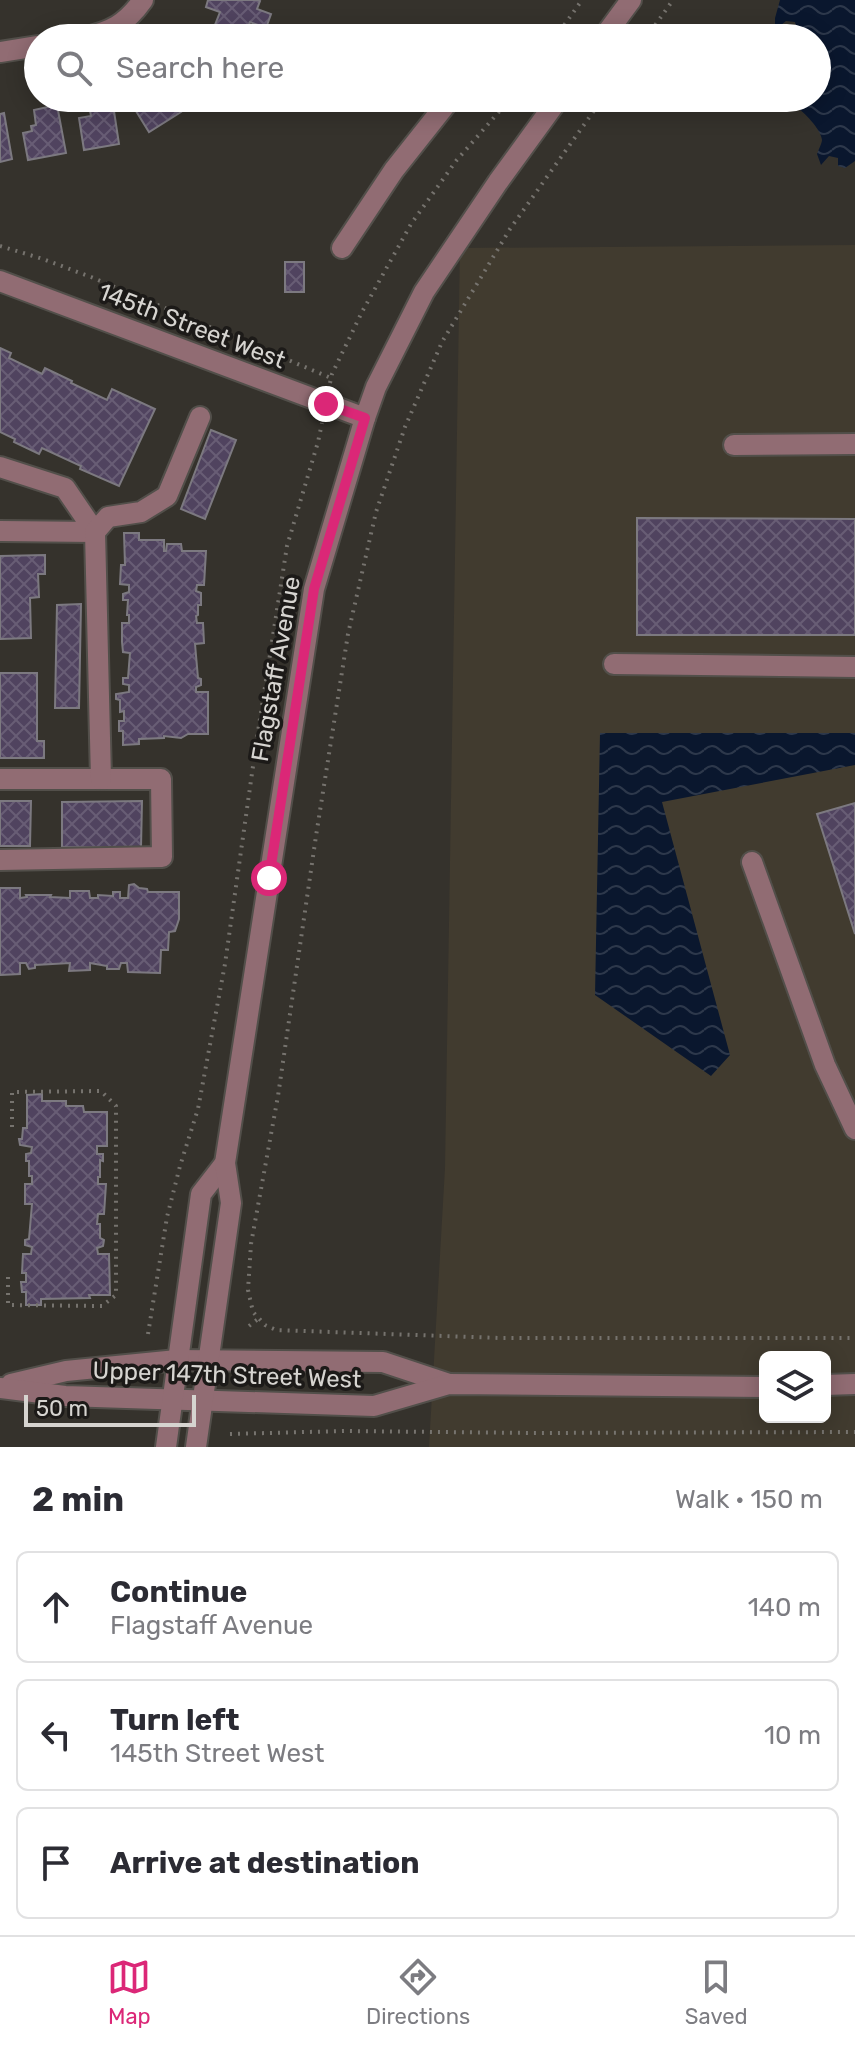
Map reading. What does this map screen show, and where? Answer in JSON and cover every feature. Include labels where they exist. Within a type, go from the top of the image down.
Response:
[{"type":"street","points":[[120,24],[143,0]]},
{"type":"street","points":[[613,24],[631,0]]},
{"type":"street","points":[[0,52],[24,48]]},
{"type":"street","points":[[342,248],[394,170],[440,112]]},
{"type":"street","name":"Flagstaff Avenue","points":[[196,1447],[231,1203],[225,1163],[314,589],[376,387],[424,292],[549,112]]},
{"type":"street","name":"145th Street West","points":[[0,281],[365,418]]},
{"type":"street","points":[[0,531],[95,532],[108,517],[141,512],[167,496],[200,417]]},
{"type":"street","points":[[734,445],[855,444]]},
{"type":"street","points":[[0,467],[65,488],[95,532],[101,779]]},
{"type":"street","points":[[614,664],[855,667]]},
{"type":"street","points":[[0,779],[161,779],[162,857],[0,860]]},
{"type":"street","points":[[752,862],[825,1065],[855,1129]]},
{"type":"street","name":"Flagstaff Avenue","points":[[166,1447],[201,1194],[225,1163]]},
{"type":"street","name":"Upper 147th Street West","points":[[0,1388],[66,1371],[177,1360],[383,1362],[449,1384]]},
{"type":"street","name":"Upper 147th Street West","points":[[0,1388],[65,1396],[374,1406],[449,1384],[759,1387]]},
{"type":"street","points":[[831,1385],[855,1384]]},
{"type":"path","points":[[565,24],[582,0]]},
{"type":"path","points":[[656,24],[673,0]]},
{"type":"path","points":[[148,1334],[167,1217],[198,1109],[222,979],[287,546],[318,442],[331,378],[362,312],[411,224],[456,161],[499,112]]},
{"type":"path","points":[[593,112],[510,229],[442,342],[405,427],[376,512],[348,634],[278,1096],[251,1244],[248,1290],[253,1312],[265,1325],[276,1330],[484,1338],[855,1338]]},
{"type":"path","points":[[0,246],[91,277],[331,378]]},
{"type":"path","points":[[8,1277],[8,1305],[102,1306],[116,1295],[116,1106],[101,1091],[12,1092],[12,1131]]},
{"type":"path","points":[[249,1326],[258,1319]]},
{"type":"path","points":[[230,1434],[345,1431],[855,1432]]},
{"type":"shaded area","points":[[855,245],[855,1447],[429,1447],[445,1168],[460,248]]},
{"type":"water","points":[[780,0],[855,0],[855,161],[845,168],[838,166],[838,158],[829,156],[821,165],[817,154],[821,136],[803,112],[831,112],[831,24],[786,21],[775,24]]},
{"type":"water","points":[[600,733],[855,733],[855,765],[662,802],[730,1055],[711,1076],[595,995]]},
{"type":"building","points":[[208,0],[258,0],[257,9],[271,14],[267,24],[215,24],[220,12],[206,7]]},
{"type":"building","points":[[34,112],[58,112],[66,153],[28,160],[23,133],[32,131],[31,126],[36,125]]},
{"type":"building","points":[[90,112],[114,112],[119,144],[84,150],[79,118],[91,116]]},
{"type":"building","points":[[137,112],[181,112],[149,132]]},
{"type":"building","points":[[4,113],[12,159],[0,162],[0,114]]},
{"type":"building","points":[[285,262],[304,262],[304,292],[285,292]]},
{"type":"building","points":[[0,348],[11,353],[9,358],[42,374],[45,368],[107,400],[112,389],[155,409],[119,486],[42,448],[39,454],[0,432]]},
{"type":"building","points":[[211,430],[236,440],[205,519],[181,509]]},
{"type":"building","points":[[637,518],[855,519],[855,635],[637,635]]},
{"type":"building","points":[[124,533],[139,533],[139,540],[164,540],[164,551],[167,544],[181,544],[182,551],[206,551],[204,585],[197,585],[196,591],[201,593],[201,605],[198,605],[196,616],[197,623],[203,623],[204,643],[195,644],[198,678],[201,679],[196,692],[208,692],[208,734],[139,739],[139,744],[123,745],[119,721],[124,721],[124,711],[120,712],[120,700],[116,699],[116,694],[129,692],[129,685],[123,684],[123,678],[128,678],[130,653],[123,652],[122,642],[122,623],[129,623],[128,600],[123,600],[123,594],[129,592],[129,585],[120,584],[121,565],[125,565]]},
{"type":"building","points":[[45,555],[45,574],[38,574],[39,597],[30,598],[31,638],[0,639],[0,556]]},
{"type":"building","points":[[81,604],[79,708],[55,708],[57,605]]},
{"type":"building","points":[[0,673],[37,673],[37,741],[44,741],[44,758],[0,758]]},
{"type":"building","points":[[0,801],[31,801],[30,846],[0,846]]},
{"type":"building","points":[[142,801],[141,848],[62,847],[62,802]]},
{"type":"building","points":[[855,803],[855,934],[817,814]]},
{"type":"building","points":[[134,884],[148,892],[179,892],[179,919],[175,931],[169,932],[168,950],[161,950],[160,973],[128,972],[127,963],[121,963],[119,969],[107,969],[107,966],[90,963],[90,970],[69,971],[70,963],[35,965],[35,968],[29,969],[26,963],[20,963],[20,974],[0,975],[0,888],[20,888],[20,898],[26,895],[51,895],[70,898],[70,891],[89,891],[90,898],[113,896],[113,892],[120,892],[120,898],[128,898],[129,885]]},
{"type":"building","points":[[42,1094],[42,1101],[66,1101],[66,1106],[83,1106],[84,1112],[107,1112],[107,1146],[97,1146],[97,1154],[103,1154],[98,1184],[106,1184],[104,1214],[98,1214],[97,1224],[100,1224],[100,1238],[104,1240],[103,1246],[97,1248],[98,1254],[109,1254],[110,1295],[41,1299],[41,1305],[26,1305],[26,1292],[22,1292],[21,1282],[26,1282],[26,1273],[22,1273],[23,1254],[31,1254],[32,1247],[25,1245],[25,1240],[29,1239],[32,1204],[25,1204],[25,1184],[32,1184],[26,1154],[31,1153],[32,1147],[20,1145],[19,1139],[22,1139],[23,1128],[27,1128],[27,1095]]},
{"type":"route","points":[[269,878],[314,589],[365,418],[326,404]]}]
